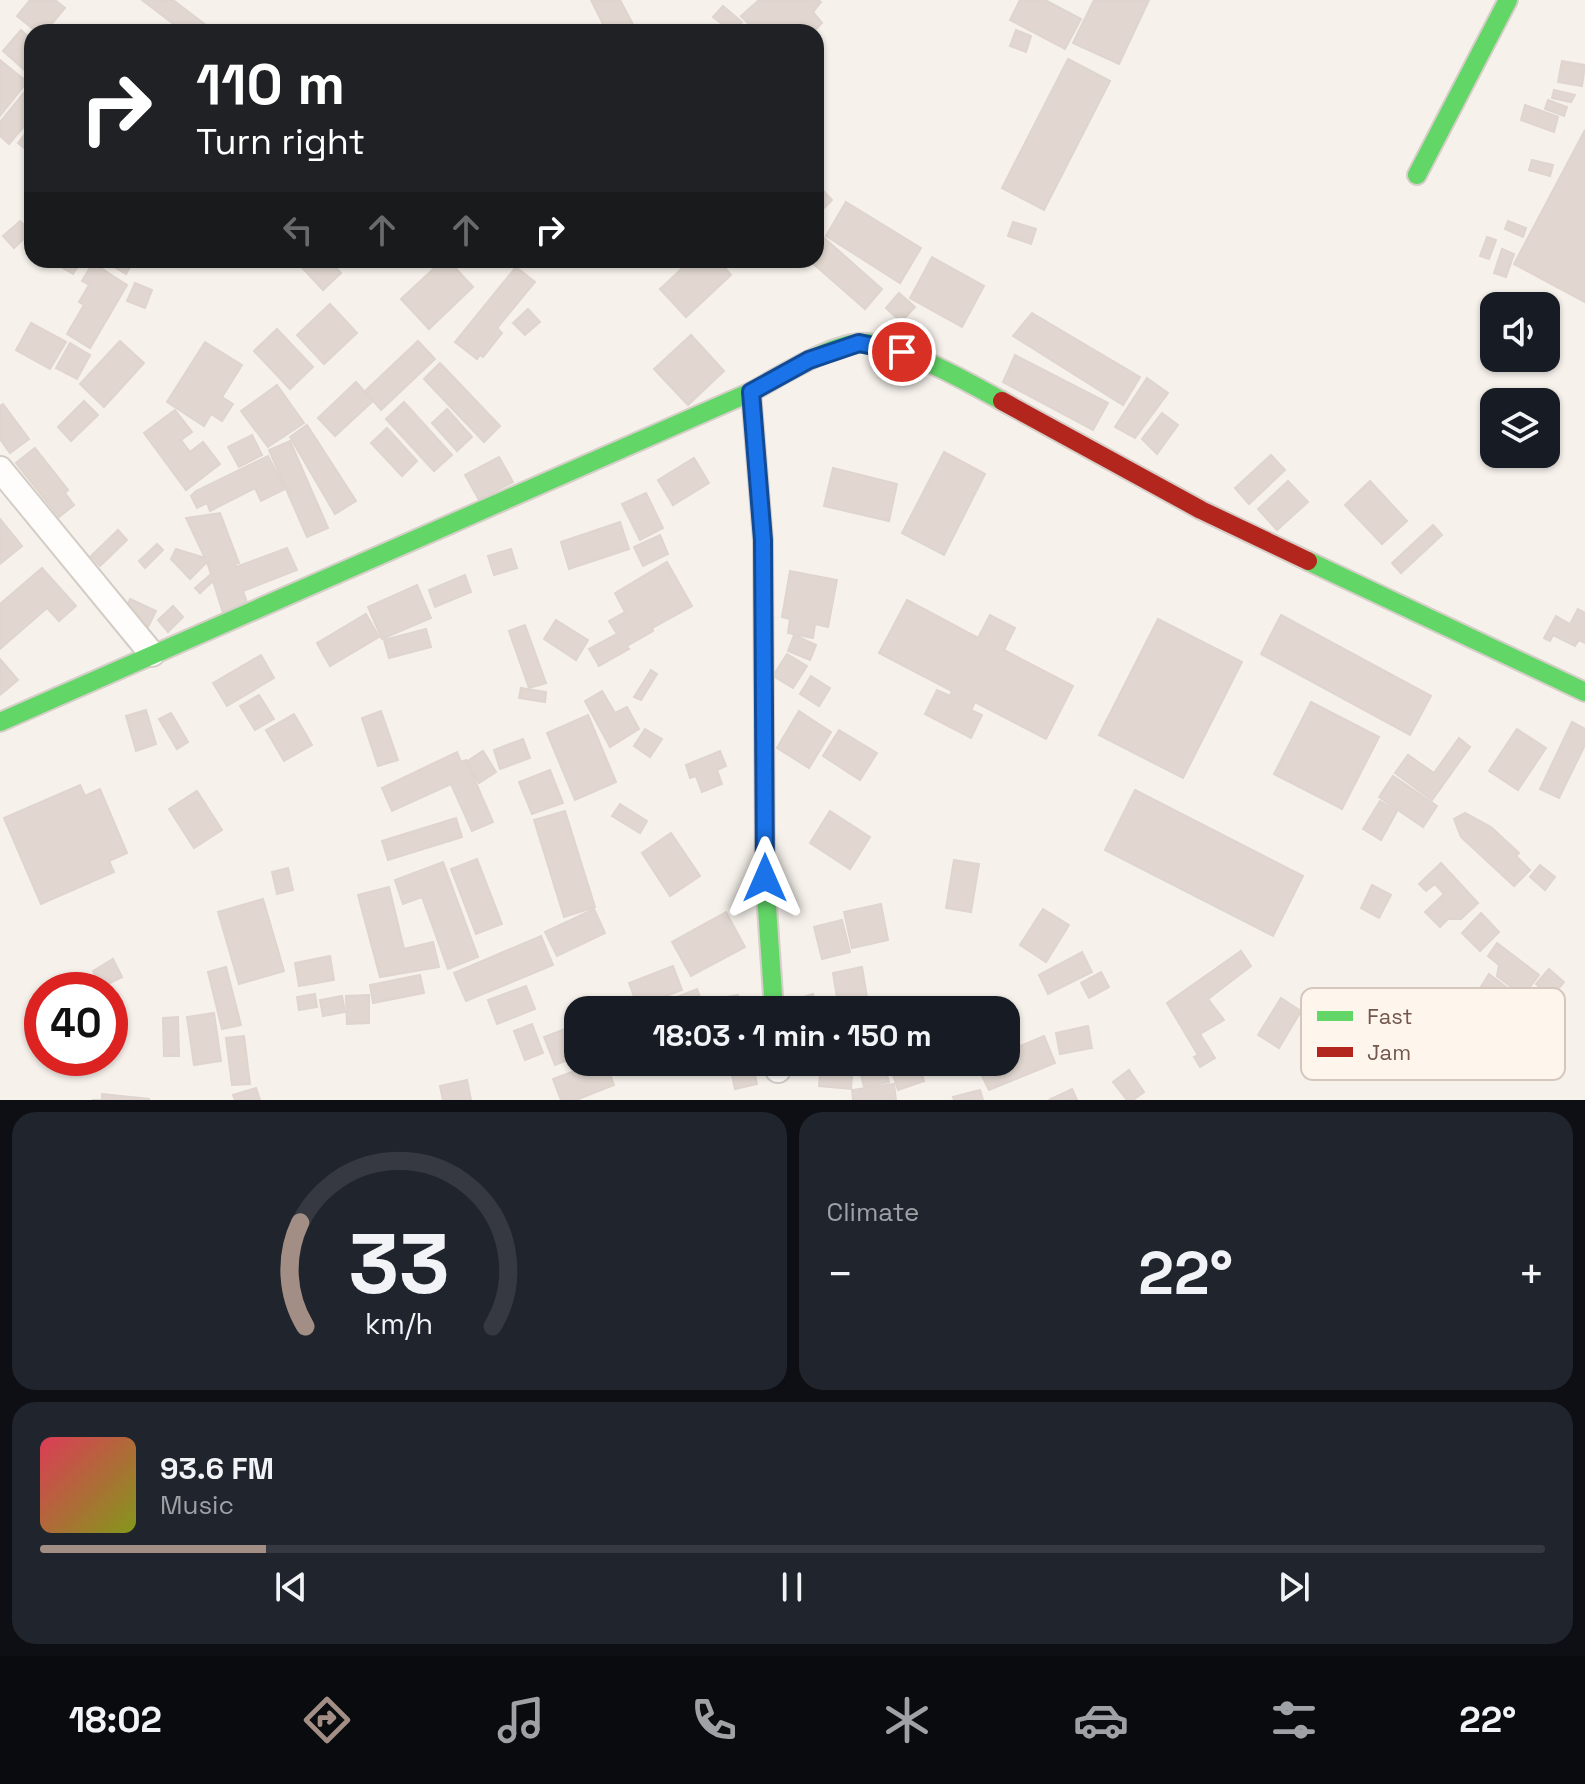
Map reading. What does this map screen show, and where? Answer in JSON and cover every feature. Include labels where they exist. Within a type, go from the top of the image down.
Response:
[{"type":"street","points":[[1417,175],[1508,0]]},
{"type":"street","points":[[0,722],[751,392],[809,360],[859,343],[902,352],[957,376],[1201,510],[1585,692]]},
{"type":"street","points":[[751,392],[763,540],[765,878],[773,996]]},
{"type":"street","points":[[0,469],[152,654]]},
{"type":"building","points":[[30,0],[55,0],[65,8],[52,24],[27,24],[17,16]]},
{"type":"building","points":[[142,0],[173,0],[204,24],[174,24]]},
{"type":"building","points":[[591,0],[620,0],[633,24],[603,24]]},
{"type":"building","points":[[759,0],[818,0],[821,2],[813,12],[822,23],[749,24],[741,16]]},
{"type":"building","points":[[1020,0],[1045,0],[1081,19],[1065,49],[1010,20]]},
{"type":"building","points":[[1094,0],[1149,0],[1119,64],[1073,43]]},
{"type":"building","points":[[723,6],[742,22],[722,24],[713,17]]},
{"type":"building","points":[[21,30],[24,33],[24,69],[3,51]]},
{"type":"building","points":[[1016,30],[1031,36],[1026,52],[1010,46]]},
{"type":"building","points":[[1068,59],[1110,81],[1044,210],[1002,188]]},
{"type":"building","points":[[0,60],[24,80],[24,86],[0,116]]},
{"type":"building","points":[[1562,61],[1585,65],[1582,86],[1558,82]]},
{"type":"building","points":[[1554,90],[1575,95],[1571,102],[1552,98]]},
{"type":"building","points":[[24,92],[24,126],[9,144],[0,136],[0,122]]},
{"type":"building","points":[[1548,100],[1567,107],[1564,116],[1545,109]]},
{"type":"building","points":[[1525,105],[1558,117],[1554,132],[1521,120]]},
{"type":"building","points":[[1585,130],[1585,302],[1514,264]]},
{"type":"building","points":[[1532,160],[1553,165],[1550,176],[1529,170]]},
{"type":"building","points":[[824,192],[832,200],[824,208]]},
{"type":"building","points":[[846,202],[921,248],[900,283],[826,236]]},
{"type":"building","points":[[20,221],[24,225],[24,239],[14,248],[3,236]]},
{"type":"building","points":[[1508,221],[1526,228],[1523,237],[1505,229]]},
{"type":"building","points":[[1013,222],[1036,229],[1031,244],[1008,236]]},
{"type":"building","points":[[1487,237],[1496,240],[1489,259],[1480,256]]},
{"type":"building","points":[[824,238],[882,289],[865,309],[818,268],[824,268]]},
{"type":"building","points":[[1502,249],[1514,254],[1506,277],[1494,273]]},
{"type":"building","points":[[932,257],[984,286],[962,327],[910,298]]},
{"type":"building","points":[[63,268],[77,268],[73,274]]},
{"type":"building","points":[[90,268],[101,268],[127,285],[90,348],[67,334],[84,305],[79,302],[89,285],[82,281]]},
{"type":"building","points":[[116,268],[129,268],[126,274]]},
{"type":"building","points":[[302,268],[336,268],[341,273],[323,290]]},
{"type":"building","points":[[434,268],[455,268],[473,287],[429,329],[401,299]]},
{"type":"building","points":[[515,268],[535,282],[497,328],[502,333],[483,357],[480,355],[477,359],[455,342]]},
{"type":"building","points":[[682,268],[725,268],[731,275],[686,317],[660,289]]},
{"type":"building","points":[[135,283],[152,290],[145,308],[127,301]]},
{"type":"building","points":[[899,293],[915,307],[901,322],[886,308]]},
{"type":"building","points":[[330,304],[357,333],[324,364],[297,335]]},
{"type":"building","points":[[528,309],[540,322],[525,335],[513,323]]},
{"type":"building","points":[[1032,313],[1140,377],[1123,405],[1013,336]]},
{"type":"building","points":[[31,323],[66,342],[50,369],[16,350]]},
{"type":"building","points":[[277,329],[313,367],[290,389],[254,351]]},
{"type":"building","points":[[691,335],[724,371],[688,405],[654,369]]},
{"type":"building","points":[[120,341],[144,363],[104,407],[80,384]]},
{"type":"building","points":[[418,341],[435,359],[381,410],[365,391]]},
{"type":"building","points":[[205,342],[242,365],[222,397],[233,404],[222,421],[211,414],[204,426],[167,402]]},
{"type":"building","points":[[70,343],[90,355],[77,379],[56,368]]},
{"type":"building","points":[[1015,355],[1108,403],[1093,430],[1003,382]]},
{"type":"building","points":[[440,363],[500,426],[484,442],[424,379]]},
{"type":"building","points":[[1147,378],[1168,393],[1135,438],[1115,427]]},
{"type":"building","points":[[356,382],[373,401],[335,436],[318,418]]},
{"type":"building","points":[[277,385],[304,423],[268,447],[241,411]]},
{"type":"building","points":[[84,401],[98,415],[71,441],[58,427]]},
{"type":"building","points":[[404,402],[452,455],[434,471],[386,419]]},
{"type":"building","points":[[3,404],[29,439],[10,453],[0,439],[0,406]]},
{"type":"building","points":[[447,409],[472,437],[457,451],[432,423]]},
{"type":"building","points":[[175,410],[192,432],[181,440],[190,452],[203,442],[220,464],[186,490],[144,433]]},
{"type":"building","points":[[1162,413],[1178,425],[1157,454],[1142,439]]},
{"type":"building","points":[[307,425],[356,501],[335,514],[290,437]]},
{"type":"building","points":[[387,428],[417,461],[402,476],[371,443]]},
{"type":"building","points":[[252,435],[262,455],[239,467],[228,447]]},
{"type":"building","points":[[290,441],[328,528],[307,537],[269,450]]},
{"type":"building","points":[[35,448],[68,490],[65,493],[74,505],[59,517],[16,463]]},
{"type":"building","points":[[944,452],[985,474],[944,555],[902,533]]},
{"type":"building","points":[[1271,455],[1285,470],[1249,504],[1235,488]]},
{"type":"building","points":[[268,456],[285,489],[261,501],[255,488],[210,511],[207,503],[197,508],[191,496],[196,491]]},
{"type":"building","points":[[499,457],[513,482],[479,500],[465,475]]},
{"type":"building","points":[[694,458],[709,483],[673,505],[658,480]]},
{"type":"building","points":[[833,468],[897,484],[889,521],[824,506]]},
{"type":"building","points":[[1288,481],[1308,502],[1277,530],[1258,509]]},
{"type":"building","points":[[1370,481],[1407,521],[1382,544],[1345,505]]},
{"type":"building","points":[[646,493],[663,528],[640,540],[622,504]]},
{"type":"building","points":[[220,513],[239,563],[235,564],[236,567],[287,548],[297,570],[243,591],[248,606],[223,613],[213,581],[200,593],[195,588],[211,574],[207,562],[190,579],[171,559],[176,549],[205,558],[186,518]]},
{"type":"building","points":[[0,519],[22,546],[0,564]]},
{"type":"building","points":[[620,522],[629,549],[569,569],[561,542]]},
{"type":"building","points":[[1433,525],[1442,535],[1401,573],[1392,563]]},
{"type":"building","points":[[118,530],[127,540],[100,566],[91,556]]},
{"type":"building","points":[[660,535],[668,554],[643,566],[634,547]]},
{"type":"building","points":[[157,544],[163,550],[145,568],[139,561]]},
{"type":"building","points":[[511,549],[517,568],[494,575],[488,556]]},
{"type":"building","points":[[667,562],[692,606],[652,628],[653,631],[627,646],[629,649],[599,666],[589,649],[617,634],[609,621],[625,612],[615,593]]},
{"type":"building","points":[[42,568],[76,606],[59,621],[47,608],[0,649],[0,604]]},
{"type":"building","points":[[790,571],[837,580],[828,627],[815,624],[813,638],[788,633],[790,619],[782,617]]},
{"type":"building","points":[[465,575],[471,592],[435,607],[429,590]]},
{"type":"building","points":[[417,585],[431,618],[382,639],[368,607]]},
{"type":"building","points":[[130,599],[156,611],[148,627],[123,616]]},
{"type":"building","points":[[907,600],[978,638],[990,615],[1015,628],[1004,650],[1073,686],[1046,739],[975,702],[971,710],[982,715],[971,738],[925,714],[937,690],[950,696],[952,691],[879,653]]},
{"type":"building","points":[[173,606],[183,617],[168,632],[158,620]]},
{"type":"building","points":[[1578,609],[1585,613],[1585,643],[1579,640],[1575,646],[1553,635],[1550,641],[1544,638],[1556,616],[1570,624]]},
{"type":"building","points":[[366,614],[379,637],[330,666],[317,643]]},
{"type":"building","points":[[1281,615],[1431,696],[1410,735],[1261,654]]},
{"type":"building","points":[[1158,619],[1242,662],[1183,778],[1099,735]]},
{"type":"building","points":[[556,620],[588,640],[576,660],[544,639]]},
{"type":"building","points":[[525,625],[546,683],[529,688],[509,631]]},
{"type":"building","points":[[426,629],[431,647],[389,658],[384,640]]},
{"type":"building","points":[[794,635],[816,645],[810,660],[788,651]]},
{"type":"building","points":[[787,654],[807,666],[793,688],[773,676]]},
{"type":"building","points":[[261,655],[274,678],[227,706],[213,683]]},
{"type":"building","points":[[0,659],[18,680],[0,695]]},
{"type":"building","points":[[651,670],[657,674],[641,700],[634,697]]},
{"type":"building","points":[[811,676],[830,688],[819,706],[800,694]]},
{"type":"building","points":[[521,688],[546,692],[545,702],[519,698]]},
{"type":"building","points":[[602,691],[615,713],[627,707],[639,729],[610,747],[585,701]]},
{"type":"building","points":[[259,695],[274,719],[255,730],[240,706]]},
{"type":"building","points":[[1311,702],[1379,737],[1342,809],[1274,774]]},
{"type":"building","points":[[146,710],[156,744],[136,751],[126,716]]},
{"type":"building","points":[[381,711],[398,760],[378,766],[362,718]]},
{"type":"building","points":[[799,711],[831,732],[809,768],[777,748]]},
{"type":"building","points":[[171,713],[188,742],[177,749],[159,719]]},
{"type":"building","points":[[294,714],[312,745],[284,761],[266,730]]},
{"type":"building","points":[[588,715],[616,782],[575,800],[547,733]]},
{"type":"building","points":[[1572,722],[1585,729],[1585,745],[1559,798],[1540,789]]},
{"type":"building","points":[[645,729],[662,739],[650,757],[634,746]]},
{"type":"building","points":[[1517,729],[1546,748],[1518,790],[1489,771]]},
{"type":"building","points":[[839,730],[877,753],[860,780],[823,756]]},
{"type":"building","points":[[1459,738],[1470,747],[1432,800],[1395,773],[1408,755],[1434,773]]},
{"type":"building","points":[[523,739],[530,758],[500,769],[494,750]]},
{"type":"building","points":[[483,751],[496,772],[479,783],[466,762]]},
{"type":"building","points":[[720,751],[726,766],[717,770],[722,784],[702,792],[696,776],[690,778],[686,765]]},
{"type":"building","points":[[457,752],[461,762],[466,760],[493,822],[472,831],[451,784],[392,811],[382,788]]},
{"type":"building","points":[[550,770],[563,803],[532,814],[519,782]]},
{"type":"building","points":[[1393,776],[1437,806],[1423,827],[1379,797]]},
{"type":"building","points":[[80,785],[85,796],[100,789],[127,853],[109,861],[114,872],[41,904],[4,818]]},
{"type":"building","points":[[1135,790],[1303,876],[1273,936],[1105,850]]},
{"type":"building","points":[[197,791],[222,830],[194,848],[169,809]]},
{"type":"building","points":[[1380,801],[1397,811],[1381,840],[1363,829]]},
{"type":"building","points":[[620,804],[647,821],[640,833],[612,816]]},
{"type":"building","points":[[565,811],[595,907],[564,917],[534,820]]},
{"type":"building","points":[[830,811],[870,837],[850,869],[810,843]]},
{"type":"building","points":[[1465,813],[1491,827],[1519,853],[1516,856],[1530,870],[1514,886],[1461,837],[1454,819]]},
{"type":"building","points":[[456,818],[462,837],[388,860],[382,841]]},
{"type":"building","points":[[671,833],[700,876],[670,896],[642,853]]},
{"type":"building","points":[[477,859],[502,924],[476,934],[451,869]]},
{"type":"building","points":[[954,860],[979,864],[971,912],[946,908]]},
{"type":"building","points":[[443,862],[478,957],[448,969],[422,897],[403,904],[395,880]]},
{"type":"building","points":[[1441,863],[1478,903],[1461,919],[1448,919],[1440,927],[1425,912],[1444,894],[1435,884],[1426,891],[1419,884]]},
{"type":"building","points":[[1540,865],[1555,877],[1545,890],[1530,877]]},
{"type":"building","points":[[288,868],[293,890],[277,894],[272,872]]},
{"type":"building","points":[[1372,885],[1391,895],[1379,918],[1361,908]]},
{"type":"building","points":[[389,887],[404,949],[433,942],[439,967],[380,977],[358,895]]},
{"type":"building","points":[[263,899],[284,971],[239,984],[218,912]]},
{"type":"building","points":[[881,904],[888,940],[852,948],[844,912]]},
{"type":"building","points":[[594,909],[605,933],[557,956],[545,932]]},
{"type":"building","points":[[1043,909],[1069,925],[1046,962],[1020,945]]},
{"type":"building","points":[[726,912],[745,947],[691,976],[672,942]]},
{"type":"building","points":[[1481,913],[1499,932],[1480,951],[1462,933]]},
{"type":"building","points":[[842,920],[850,952],[822,959],[814,927]]},
{"type":"building","points":[[541,936],[553,965],[466,1001],[454,973]]},
{"type":"building","points":[[1497,943],[1539,975],[1529,988],[1513,988],[1497,976],[1499,965],[1488,956]]},
{"type":"building","points":[[1241,951],[1251,966],[1208,999],[1224,1020],[1200,1034],[1215,1058],[1200,1067],[1194,1057],[1198,1055],[1167,1003]]},
{"type":"building","points":[[1082,952],[1092,972],[1048,994],[1039,975]]},
{"type":"building","points":[[330,956],[334,980],[299,986],[295,963]]},
{"type":"building","points":[[113,959],[120,972],[94,972]]},
{"type":"building","points":[[673,966],[682,990],[666,996],[634,996],[629,983]]},
{"type":"building","points":[[226,967],[241,1025],[222,1029],[208,972]]},
{"type":"building","points":[[862,967],[867,996],[837,996],[833,973]]},
{"type":"building","points":[[1549,969],[1564,982],[1559,988],[1541,988],[1536,984]]},
{"type":"building","points":[[1101,972],[1109,987],[1089,998],[1081,983]]},
{"type":"building","points":[[1489,974],[1508,988],[1480,988]]},
{"type":"building","points":[[420,975],[424,993],[373,1003],[370,985]]},
{"type":"building","points":[[526,986],[535,1009],[497,1024],[488,1000]]},
{"type":"building","points":[[697,989],[700,996],[679,996]]},
{"type":"building","points":[[315,994],[317,1007],[299,1010],[297,997]]},
{"type":"building","points":[[369,995],[369,1023],[347,1024],[346,996]]},
{"type":"building","points":[[342,996],[345,1012],[323,1016],[320,1000]]},
{"type":"building","points":[[1281,998],[1301,1011],[1279,1048],[1258,1035]]},
{"type":"building","points":[[214,1013],[221,1061],[194,1065],[187,1017]]},
{"type":"building","points":[[178,1017],[179,1056],[164,1056],[163,1018]]},
{"type":"building","points":[[532,1024],[543,1053],[525,1060],[514,1031]]},
{"type":"building","points":[[1088,1026],[1092,1048],[1060,1054],[1056,1033]]},
{"type":"building","points":[[564,1029],[564,1061],[555,1065],[544,1037]]},
{"type":"building","points":[[244,1036],[250,1084],[232,1085],[226,1038]]},
{"type":"building","points":[[1044,1036],[1055,1063],[989,1090],[982,1076],[1020,1076],[1020,1046]]},
{"type":"building","points":[[1129,1070],[1144,1092],[1133,1100],[1127,1100],[1113,1082]]},
{"type":"building","points":[[564,1075],[610,1076],[614,1085],[576,1100],[561,1100],[553,1079]]},
{"type":"building","points":[[732,1076],[755,1076],[757,1084],[735,1089]]},
{"type":"building","points":[[820,1076],[852,1076],[851,1089],[819,1086]]},
{"type":"building","points":[[861,1076],[887,1076],[889,1082],[864,1087]]},
{"type":"building","points":[[894,1076],[922,1076],[924,1081],[898,1090]]},
{"type":"building","points":[[467,1080],[471,1100],[443,1100],[440,1086]]},
{"type":"building","points":[[894,1084],[896,1100],[853,1100],[852,1090]]},
{"type":"building","points":[[256,1088],[260,1100],[235,1100],[233,1095]]},
{"type":"building","points":[[1072,1089],[1077,1100],[1049,1100]]},
{"type":"building","points":[[980,1090],[983,1100],[954,1100],[953,1097]]},
{"type":"building","points":[[102,1094],[149,1099],[149,1100],[102,1100]]},
{"type":"traffic: fast","points":[[1417,175],[1508,0]]},
{"type":"traffic: fast","points":[[0,722],[751,392],[804,363],[846,345],[859,343],[892,348],[932,364],[1002,401]]},
{"type":"traffic: fast","points":[[751,392],[763,540],[765,878],[773,996]]},
{"type":"traffic: fast","points":[[1308,561],[1585,692]]},
{"type":"traffic: jam","points":[[1002,401],[1201,510],[1308,561]]},
{"type":"route","points":[[765,878],[763,540],[751,392],[809,360],[859,343],[902,352]]}]
